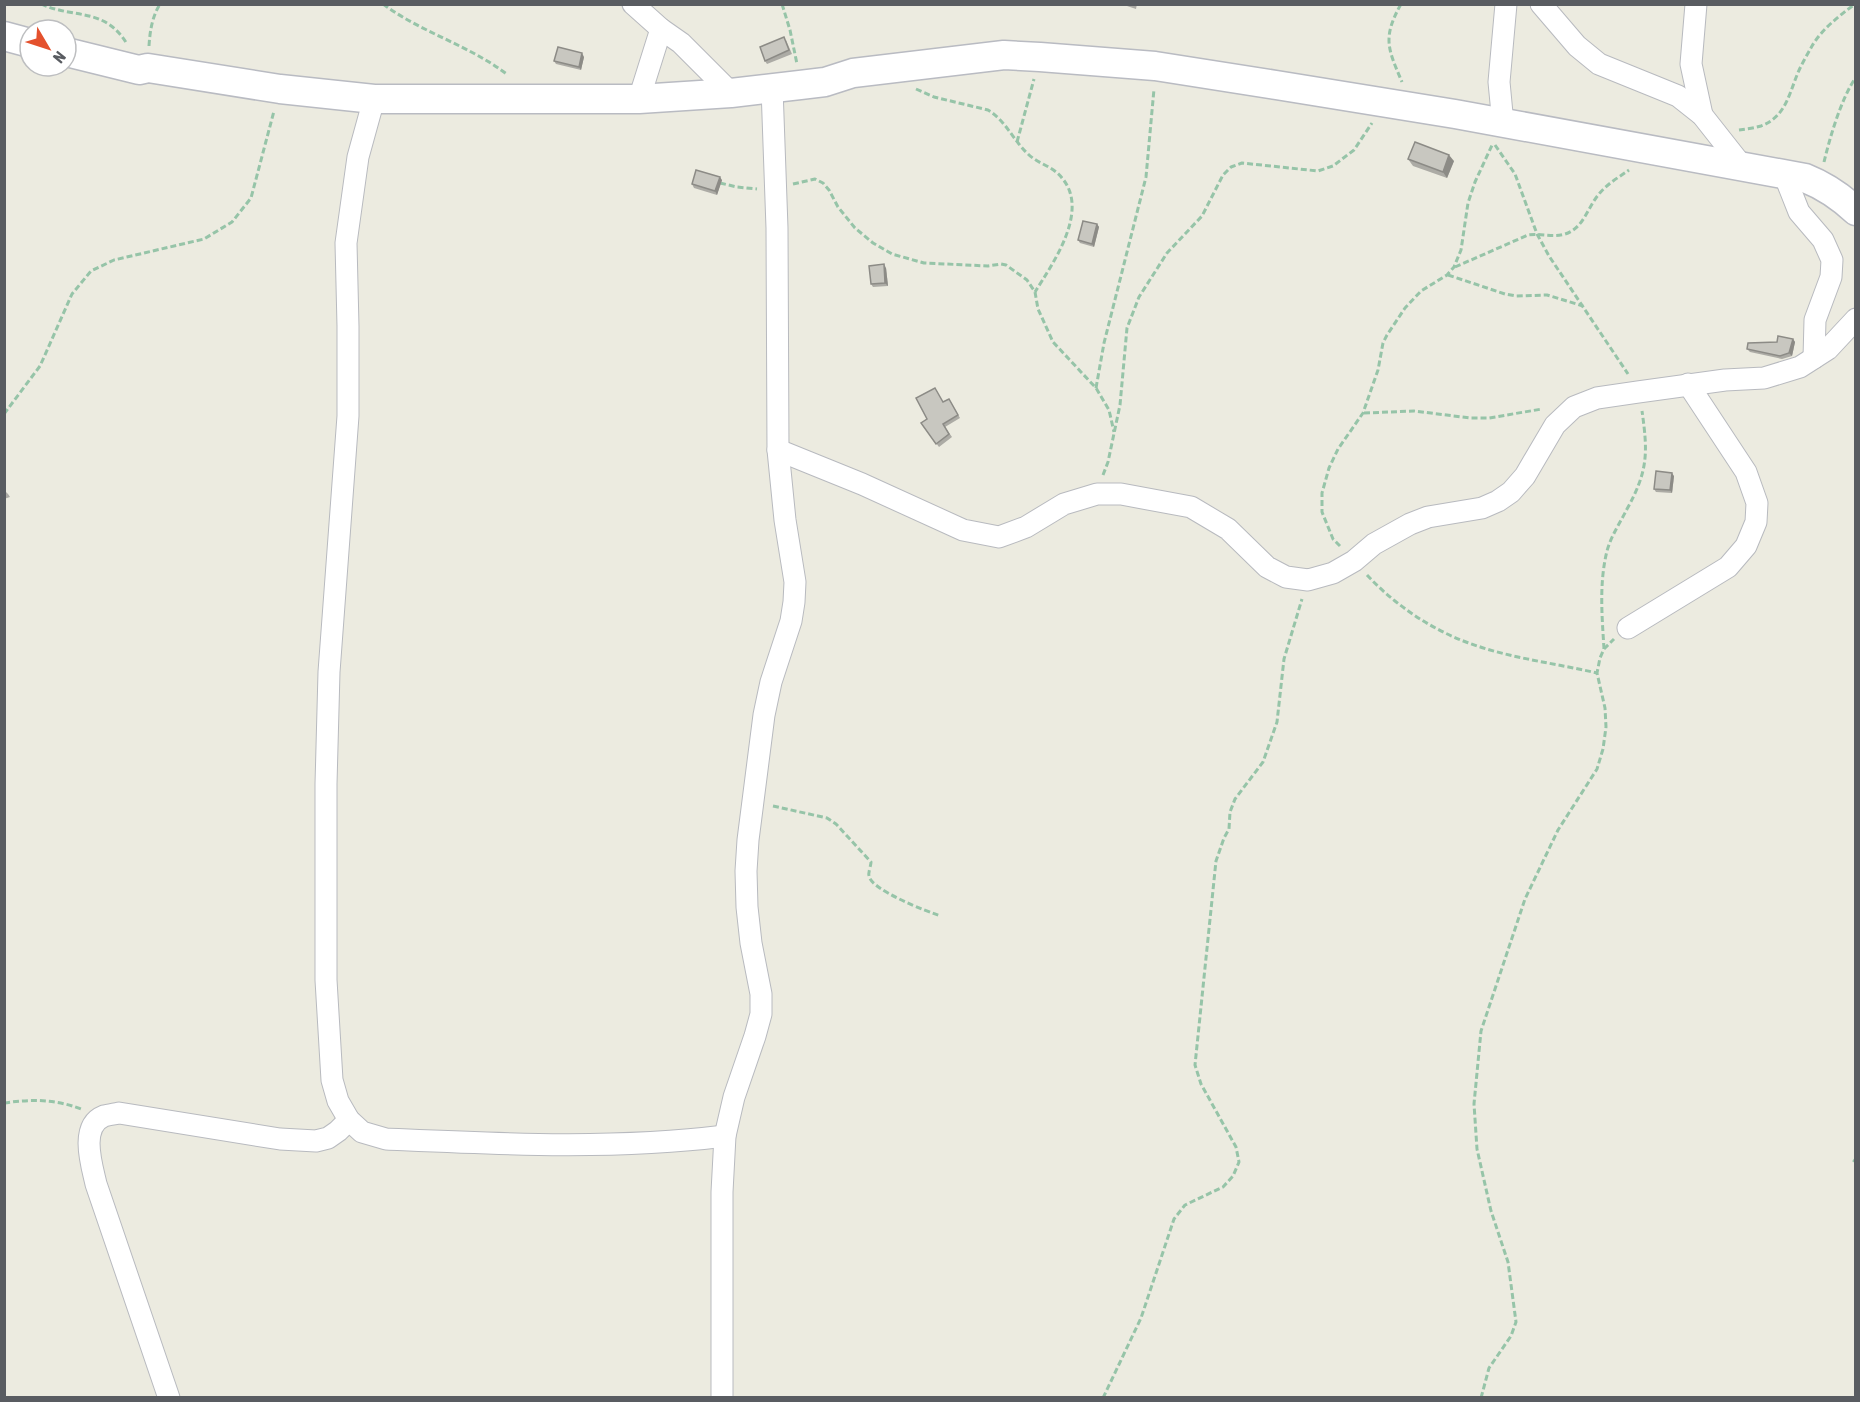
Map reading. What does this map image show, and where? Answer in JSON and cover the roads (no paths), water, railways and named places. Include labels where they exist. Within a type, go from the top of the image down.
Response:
[{"type":"street","points":[[633,4],[681,43],[731,93]]},
{"type":"street","points":[[1494,135],[1506,4]]},
{"type":"street","points":[[1541,4],[1577,46],[1599,64],[1678,96],[1702,115],[1743,167]]},
{"type":"street","points":[[1696,4],[1691,64],[1702,115]]},
{"type":"street","points":[[639,99],[661,29]]},
{"type":"street","points":[[78,55],[143,69],[280,89],[374,99],[639,99],[731,93],[825,82],[853,73],[887,68],[1004,55],[1155,66],[1414,108],[1494,135],[1654,151],[1784,174],[1805,178],[1844,197]]},
{"type":"street","points":[[722,1398],[722,1192],[725,1136],[734,1097],[761,1014],[761,994],[748,916],[746,871],[764,715],[795,603],[795,582],[785,520],[778,450],[776,188],[772,88]]},
{"type":"street","points":[[374,99],[358,157],[346,243],[348,416],[328,672],[326,980],[332,1080],[338,1101],[349,1120],[362,1132],[386,1139],[568,1146],[669,1143],[725,1136]]},
{"type":"street","points":[[1784,174],[1798,212],[1823,240],[1832,260],[1831,277],[1815,320],[1814,358]]},
{"type":"street","points":[[778,450],[862,484],[963,530],[999,537],[1026,527],[1064,504],[1097,494],[1121,494],[1191,507],[1228,529],[1267,567],[1286,577],[1308,580],[1333,573],[1354,561],[1374,544],[1410,524],[1428,517],[1482,508],[1498,501],[1511,492],[1525,476],[1555,425],[1574,407],[1596,398],[1688,384],[1764,378],[1800,367],[1828,349],[1856,319]]},
{"type":"street","points":[[1628,628],[1728,567],[1746,546],[1756,522],[1757,503],[1746,472],[1688,384]]},
{"type":"street","points":[[169,1398],[96,1184],[89,1152],[93,1126],[102,1117],[119,1113],[280,1139],[316,1141],[328,1138],[339,1131],[349,1120]]}]
